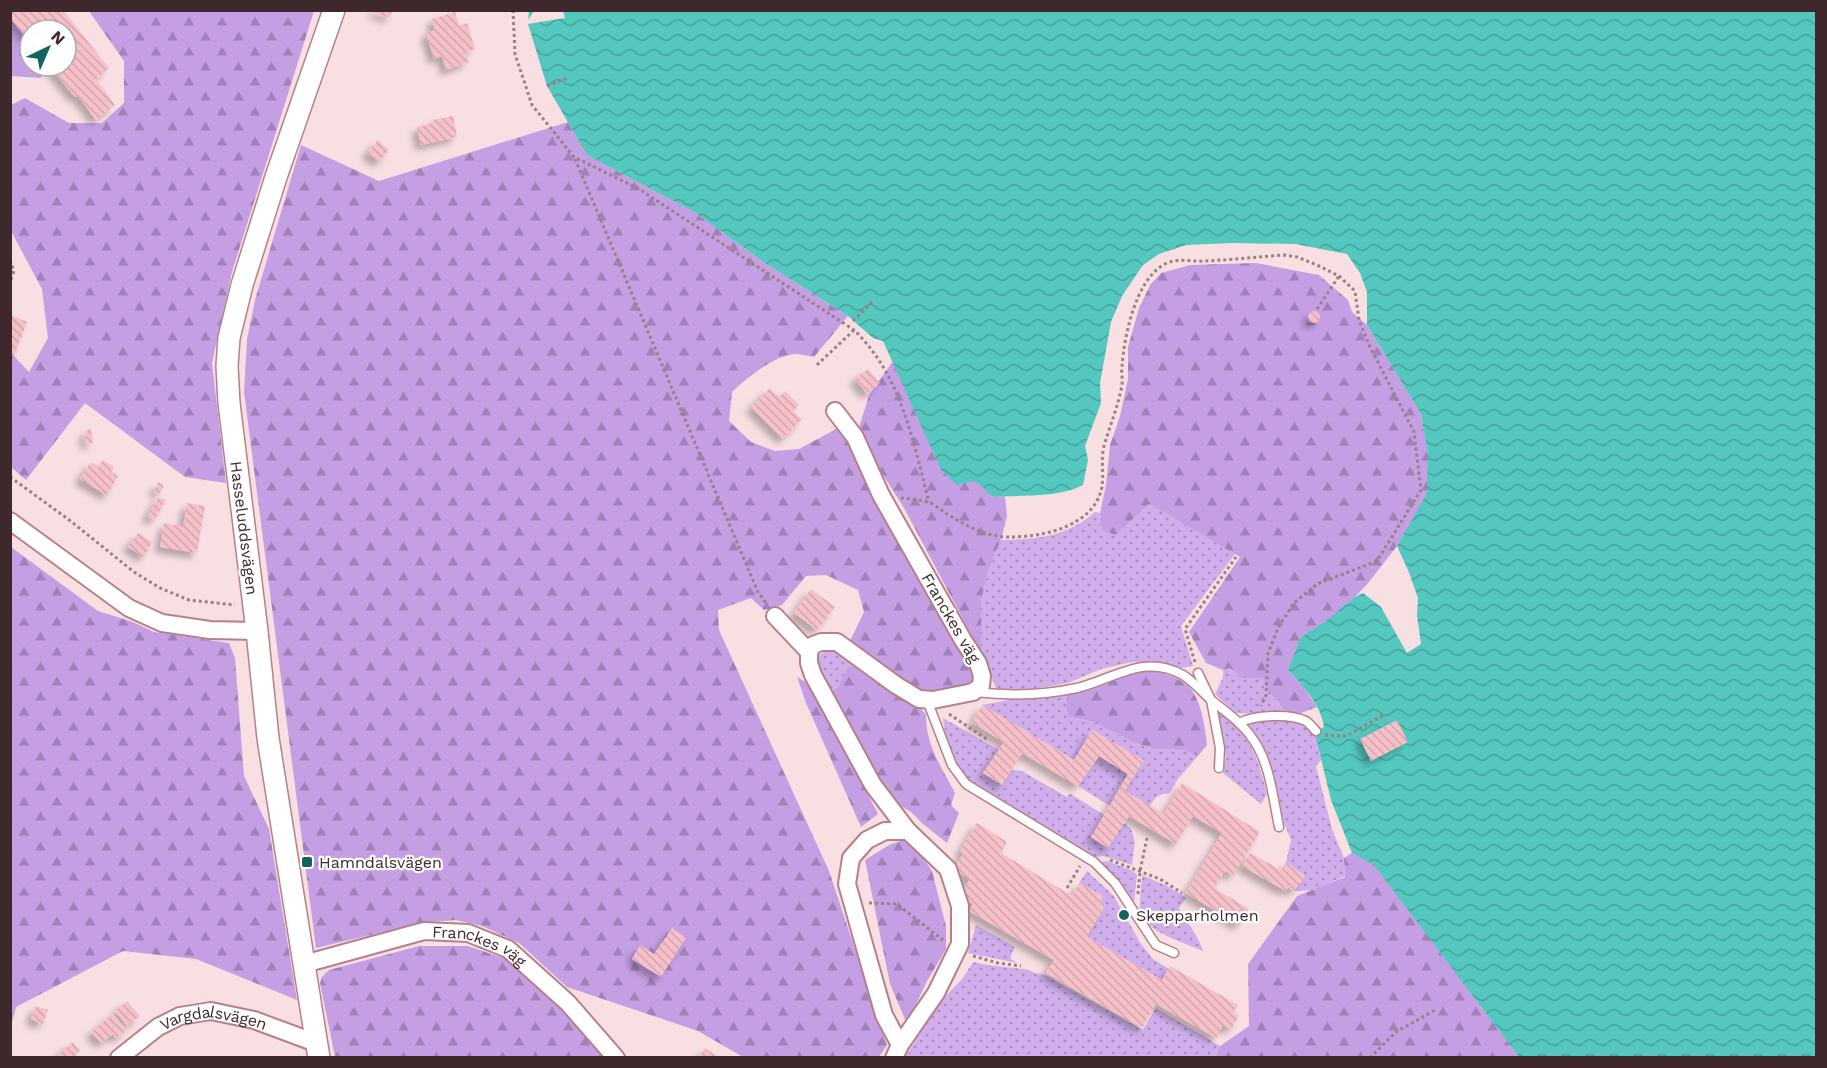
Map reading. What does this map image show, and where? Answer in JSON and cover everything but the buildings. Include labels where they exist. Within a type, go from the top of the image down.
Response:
[{"type":"street","name":"Hasseluddsvägen","points":[[317,1050],[268,738],[229,403],[227,366],[229,338],[242,285],[334,10]]},
{"type":"street","name":"Franckes väg","points":[[836,411],[855,437],[881,495],[978,663],[982,676],[981,686],[973,692]]},
{"type":"street","points":[[10,521],[129,608],[162,623],[210,630],[257,631]]},
{"type":"street","points":[[775,616],[809,652]]},
{"type":"street","points":[[897,1051],[936,993],[960,944],[960,906],[948,869],[908,831],[873,785],[813,675],[809,663],[809,652],[813,645],[821,642],[837,642],[919,699],[927,700],[973,692]]},
{"type":"street","points":[[897,1051],[884,1015],[847,884],[851,858],[867,840],[885,831],[908,831]]},
{"type":"street","name":"Franckes väg","points":[[304,964],[424,931],[468,933],[508,949],[568,1003],[616,1058]]},
{"type":"street","name":"Vargdalsvägen","points":[[119,1058],[137,1051],[158,1027],[180,1016],[211,1011],[254,1020],[317,1050]]},
{"type":"lane","points":[[973,692],[998,695],[1051,692],[1078,687],[1140,666],[1161,667],[1184,675],[1252,737],[1264,763],[1279,827]]},
{"type":"lane","points":[[1198,673],[1211,700],[1220,748],[1219,768]]},
{"type":"lane","points":[[927,700],[952,765],[966,784],[1094,862],[1115,883],[1156,945],[1174,952]]},
{"type":"lane","points":[[1239,723],[1248,718],[1296,718],[1308,722],[1316,731]]},
{"type":"path","points":[[513,10],[515,54],[532,105],[574,157],[758,592],[775,616]]},
{"type":"path","points":[[547,86],[567,78]]},
{"type":"path","points":[[574,157],[639,189],[854,330],[869,344],[894,386],[907,418],[929,502]]},
{"type":"path","points":[[881,495],[929,502],[969,528],[989,535],[1026,536],[1072,524],[1090,511],[1102,490],[1103,448],[1116,413],[1122,382],[1121,369],[1126,337],[1133,312],[1148,279],[1155,270],[1165,264],[1180,260],[1201,261],[1285,255],[1317,264],[1339,276],[1355,291],[1359,320],[1370,347],[1414,432],[1421,490],[1377,561],[1317,584],[1294,603],[1279,626],[1268,653],[1266,695],[1256,718]]},
{"type":"path","points":[[10,260],[14,271],[10,282]]},
{"type":"path","points":[[1317,309],[1339,276]]},
{"type":"path","points":[[853,321],[872,302]]},
{"type":"path","points":[[817,365],[854,330]]},
{"type":"path","points":[[10,477],[78,526],[134,572],[152,583],[189,600],[235,605]]},
{"type":"path","points":[[1198,673],[1185,629],[1236,557]]},
{"type":"path","points":[[927,700],[988,740]]},
{"type":"path","points":[[1316,731],[1322,735],[1347,736],[1384,715]]},
{"type":"path","points":[[1136,914],[1140,871],[1147,838]]},
{"type":"path","points":[[1067,888],[1086,857]]},
{"type":"path","points":[[1094,862],[1104,858],[1160,879],[1182,893]]},
{"type":"path","points":[[852,904],[897,904],[956,950],[979,959],[1021,966]]},
{"type":"path","points":[[1370,1058],[1396,1032],[1435,1010]]},
{"type":"shaded area","points":[[1149,504],[1235,554],[1181,626],[1193,666],[1181,668],[1164,662],[1132,662],[1101,669],[1068,683],[1027,690],[997,690],[981,653],[981,601],[988,572],[1001,540],[1027,539],[1062,532],[1095,512],[1100,513],[1102,531],[1116,535]]},
{"type":"shaded area","points":[[826,650],[844,653],[857,664],[846,669],[838,687],[830,693],[817,669],[818,656]]},
{"type":"shaded area","points":[[1230,668],[1242,678],[1264,678],[1274,698],[1288,715],[1235,713],[1215,694],[1223,677],[1223,670]]},
{"type":"shaded area","points":[[1067,694],[1067,711],[1075,718],[1093,722],[1133,742],[1153,749],[1183,750],[1198,756],[1178,779],[1169,794],[1158,797],[1150,806],[1125,791],[1143,760],[1092,730],[1074,760],[982,705],[1014,699]]},
{"type":"shaded area","points":[[1218,710],[1246,738],[1256,756],[1267,794],[1261,804],[1223,773],[1226,758]]},
{"type":"shaded area","points":[[943,718],[999,750],[1002,784],[1012,770],[1022,771],[1067,797],[1069,793],[1104,815],[1124,823],[1131,829],[1135,842],[1132,865],[1103,856],[1095,857],[968,781],[951,751]]},
{"type":"shaded area","points":[[1253,721],[1288,721],[1308,724],[1315,734],[1321,760],[1316,766],[1332,829],[1344,858],[1345,876],[1313,890],[1294,891],[1305,876],[1286,862],[1291,840],[1284,823],[1267,754],[1251,729],[1250,725]]},
{"type":"shaded area","points":[[1099,756],[1128,774],[1110,806],[1078,786]]},
{"type":"shaded area","points":[[1107,861],[1133,871],[1137,875],[1134,903],[1120,881],[1101,862]]},
{"type":"shaded area","points":[[1087,871],[1113,895],[1141,944],[1153,959],[1169,969],[1162,980],[1087,937],[1105,905],[1100,902],[1103,896],[1079,883]]},
{"type":"shaded area","points":[[1142,875],[1169,887],[1186,898],[1179,908],[1203,951],[1168,937],[1145,921],[1140,911]]},
{"type":"shaded area","points":[[976,925],[1015,947],[1010,958],[1017,963],[968,953]]},
{"type":"shaded area","points":[[973,962],[1043,974],[1143,1030],[1156,1008],[1220,1046],[1215,1058],[905,1058],[937,1005],[963,978]]},
{"type":"green space","points":[[89,11],[314,11],[232,272],[212,363],[226,483],[185,477],[85,403],[26,480],[11,467],[11,354],[29,372],[48,338],[42,289],[11,231],[11,105],[25,98],[69,123],[102,123],[124,103],[124,61]]},
{"type":"green space","points":[[10,18],[18,28],[18,76],[11,76]]},
{"type":"green space","points":[[568,122],[587,155],[694,212],[765,263],[848,316],[814,357],[794,354],[777,359],[738,386],[732,392],[729,421],[751,442],[775,451],[799,449],[836,429],[848,441],[974,669],[974,682],[952,692],[929,695],[910,687],[850,641],[864,612],[858,590],[826,575],[806,576],[782,605],[764,610],[751,598],[718,610],[719,630],[829,871],[887,1045],[879,1057],[743,1057],[698,1031],[567,987],[519,943],[482,926],[456,920],[420,923],[316,948],[244,392],[247,339],[255,300],[301,145],[379,181]]},
{"type":"green space","points":[[1256,263],[1319,275],[1348,300],[1352,312],[1367,325],[1421,414],[1428,455],[1428,493],[1397,546],[1355,597],[1327,621],[1300,638],[1288,670],[1317,707],[1296,715],[1288,715],[1265,686],[1264,678],[1242,678],[1230,668],[1223,670],[1206,663],[1189,632],[1240,557],[1149,504],[1116,535],[1102,531],[1100,513],[1106,485],[1110,445],[1120,416],[1128,379],[1128,347],[1139,308],[1150,285],[1161,273],[1190,265]]},
{"type":"green space","points":[[893,361],[973,481],[980,482],[992,497],[1005,496],[1007,516],[981,601],[981,653],[904,508],[857,434],[869,395]]},
{"type":"green space","points":[[11,547],[98,611],[133,622],[154,632],[229,643],[235,658],[244,776],[269,829],[297,1000],[196,959],[123,951],[16,1007],[11,1026]]},
{"type":"green space","points":[[857,664],[911,700],[926,714],[931,746],[955,793],[951,805],[959,813],[947,843],[911,812],[899,805],[882,788],[830,693],[838,687],[846,669]]},
{"type":"green space","points":[[1151,670],[1179,680],[1192,690],[1196,697],[1202,713],[1207,745],[1198,756],[1183,750],[1153,749],[1133,742],[1093,722],[1071,717],[1067,711],[1067,694],[1117,675]]},
{"type":"green space","points":[[797,677],[811,685],[878,814],[861,827],[806,703]]},
{"type":"green space","points":[[903,840],[920,853],[932,871],[946,926],[946,949],[926,983],[907,1024],[890,984],[865,860],[889,845]]},
{"type":"green space","points":[[1352,853],[1374,864],[1519,1057],[1215,1058],[1220,1046],[1249,1026],[1248,964],[1297,896],[1345,877],[1344,858]]},
{"type":"green space","points":[[419,946],[468,946],[509,960],[536,984],[604,1057],[335,1057],[320,983],[322,977],[329,970]]},
{"type":"water","points":[[529,10],[1816,11],[1816,1057],[1519,1057],[1374,865],[1352,853],[1331,800],[1315,734],[1324,727],[1322,719],[1310,696],[1288,670],[1300,638],[1363,593],[1381,607],[1407,653],[1421,644],[1417,616],[1418,598],[1397,546],[1427,493],[1428,455],[1421,414],[1367,325],[1367,292],[1360,273],[1347,254],[1295,244],[1232,243],[1186,245],[1159,254],[1143,265],[1122,296],[1111,322],[1100,383],[1101,403],[1085,446],[1088,460],[1083,485],[1051,494],[993,497],[975,482],[957,485],[941,470],[883,341],[873,338],[848,316],[765,263],[694,212],[587,155],[547,86],[528,24]]},
{"type":"pier","points":[[534,11],[563,11],[565,18],[528,24]]},
{"type":"place","name":"Hamndalsvägen","points":[[307,862]]},
{"type":"place","name":"Skepparholmen","points":[[1124,915]]}]
